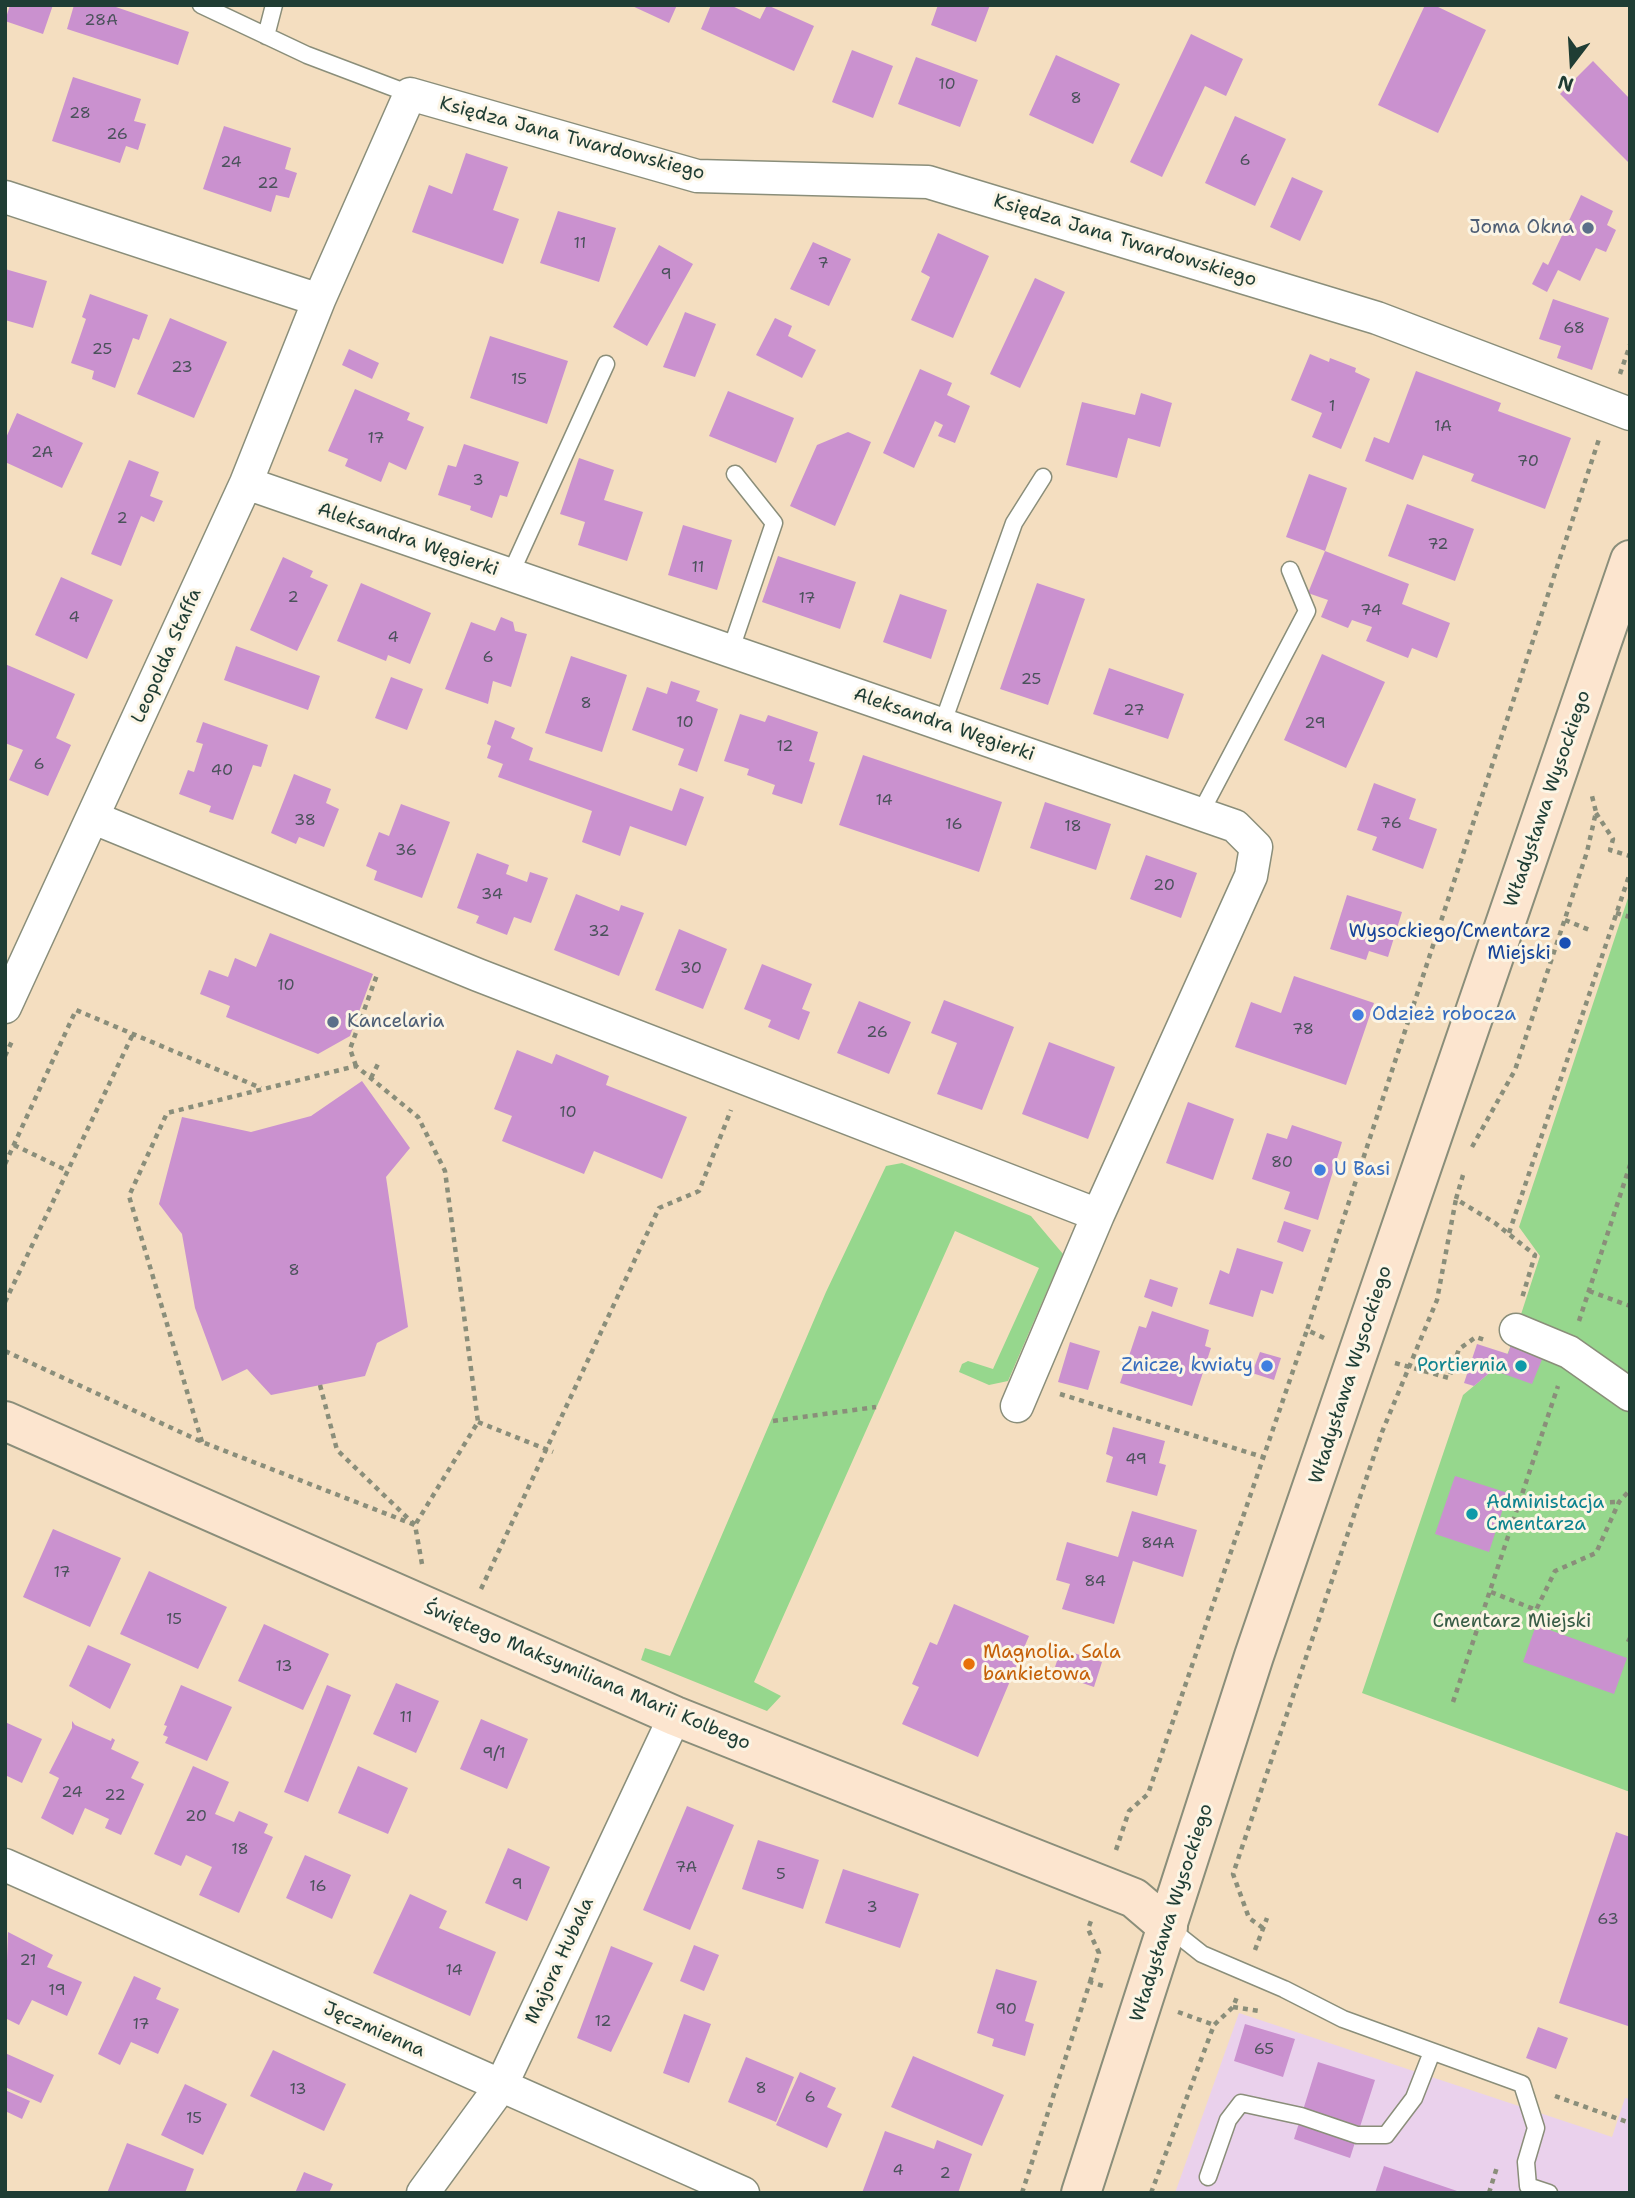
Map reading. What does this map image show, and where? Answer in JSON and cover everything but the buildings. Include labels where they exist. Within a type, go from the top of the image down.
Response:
[{"type":"street","points":[[5,197],[318,300],[410,94]]},
{"type":"street","name":"Księdza Jana Twardowskiego","points":[[410,94],[697,176],[928,182],[1377,318],[1620,410]]},
{"type":"street","name":"Leopolda Staffa","points":[[11,1019],[94,818],[246,483],[318,300]]},
{"type":"street","name":"Aleksandra Węgierki","points":[[246,483],[1235,826],[1256,848],[1251,876],[1098,1215],[1022,1394]]},
{"type":"street","name":"Władysława Wysockiego","points":[[1081,2193],[1254,1656],[1630,560]]},
{"type":"street","points":[[94,818],[478,975],[1098,1215]]},
{"type":"street","points":[[1516,1330],[1569,1352],[1630,1395]]},
{"type":"street","name":"Świętego Maksymiliana Marii Kolbego","points":[[5,1421],[675,1716],[1134,1898],[1168,1927]]},
{"type":"street","name":"Majora Hubala","points":[[423,2193],[501,2086],[675,1716]]},
{"type":"street","name":"Jęczmienna","points":[[5,1865],[743,2193]]},
{"type":"lane","points":[[201,5],[307,55],[410,94]]},
{"type":"lane","points":[[266,36],[274,5]]},
{"type":"lane","points":[[510,575],[606,364]]},
{"type":"lane","points":[[730,652],[774,523],[734,474]]},
{"type":"lane","points":[[942,725],[1014,523],[1043,477]]},
{"type":"lane","points":[[1200,814],[1307,611],[1290,570]]},
{"type":"lane","points":[[1168,1927],[1202,1954],[1284,1989],[1343,2019],[1522,2084],[1536,2128],[1526,2162],[1528,2186],[1549,2193]]},
{"type":"lane","points":[[1209,2176],[1228,2120],[1241,2103],[1301,2116],[1357,2135],[1387,2135],[1414,2098],[1432,2052]]},
{"type":"path","points":[[1090,1982],[1099,1952],[1088,1929],[1129,1811],[1148,1794],[1307,1330],[1620,410],[1630,345]]},
{"type":"path","points":[[1595,784],[1591,797],[1596,812],[1614,839],[1610,850],[1630,856]]},
{"type":"path","points":[[1471,1149],[1515,1070],[1587,852],[1596,812]]},
{"type":"path","points":[[1509,1233],[1630,873]]},
{"type":"path","points":[[1616,913],[1630,918]]},
{"type":"path","points":[[1565,920],[1592,931]]},
{"type":"path","points":[[379,969],[350,1049],[356,1066],[418,1117],[445,1171],[478,1422],[415,1525]]},
{"type":"path","points":[[5,1164],[76,1010],[261,1089]]},
{"type":"path","points":[[5,1056],[11,1019]]},
{"type":"path","points":[[5,1302],[132,1034]]},
{"type":"path","points":[[371,1078],[378,1064]]},
{"type":"path","points":[[202,1442],[129,1196],[167,1113],[356,1066]]},
{"type":"path","points":[[477,1599],[659,1208],[699,1191],[732,1105]]},
{"type":"path","points":[[14,1145],[68,1171]]},
{"type":"path","points":[[1263,1928],[1249,1918],[1233,1874],[1382,1432],[1411,1368],[1437,1300],[1456,1199],[1467,1162]]},
{"type":"path","points":[[1453,1702],[1492,1592],[1630,1165]]},
{"type":"path","points":[[1456,1199],[1495,1223]]},
{"type":"path","points":[[1590,1291],[1630,1306]]},
{"type":"path","points":[[1307,1330],[1358,1352],[1436,1374]]},
{"type":"path","points":[[5,1351],[202,1442],[415,1525]]},
{"type":"path","points":[[320,1385],[337,1450],[415,1525],[424,1576]]},
{"type":"path","points":[[1022,1394],[1263,1457]]},
{"type":"path","points":[[773,1421],[876,1407]]},
{"type":"path","points":[[478,1422],[553,1452]]},
{"type":"path","points":[[1492,1592],[1536,1610],[1555,1571],[1596,1553],[1619,1502],[1630,1490]]},
{"type":"path","points":[[1520,1505],[1619,1502]]},
{"type":"path","points":[[1259,1938],[1267,1918]]},
{"type":"path","points":[[1152,2193],[1214,2025],[1233,2007],[1236,2000]]},
{"type":"path","points":[[1522,2084],[1630,2123]]},
{"type":"shaded area","points":[[1239,2013],[1612,2137],[1625,2098],[1630,2099],[1630,2193],[1175,2193]]},
{"type":"green space","name":"Cmentarz Miejski","points":[[1630,892],[1630,1792],[1362,1693],[1463,1395],[1505,1360],[1511,1345],[1540,1256],[1519,1227]]},
{"type":"green space","points":[[902,1163],[1031,1216],[1063,1254],[1008,1381],[989,1385],[959,1372],[962,1364],[968,1361],[993,1369],[1039,1268],[955,1231],[754,1682],[781,1696],[767,1711],[641,1660],[645,1648],[670,1656],[826,1292],[886,1166]]},
{"type":"place","name":"Joma Okna","points":[[1588,228]]},
{"type":"place","name":"Wysockiego/Cmentarz Miejski","points":[[1565,943]]},
{"type":"place","name":"Odzież robocza","points":[[1358,1015]]},
{"type":"place","name":"Kancelaria","points":[[333,1022]]},
{"type":"place","name":"U Basi","points":[[1320,1170]]},
{"type":"place","name":"Znicze, kwiaty","points":[[1267,1366]]},
{"type":"place","name":"Portiernia","points":[[1521,1366]]},
{"type":"place","name":"Administacja Cmentarza","points":[[1472,1514]]},
{"type":"place","name":"Magnolia. Sala bankietowa","points":[[969,1664]]}]
